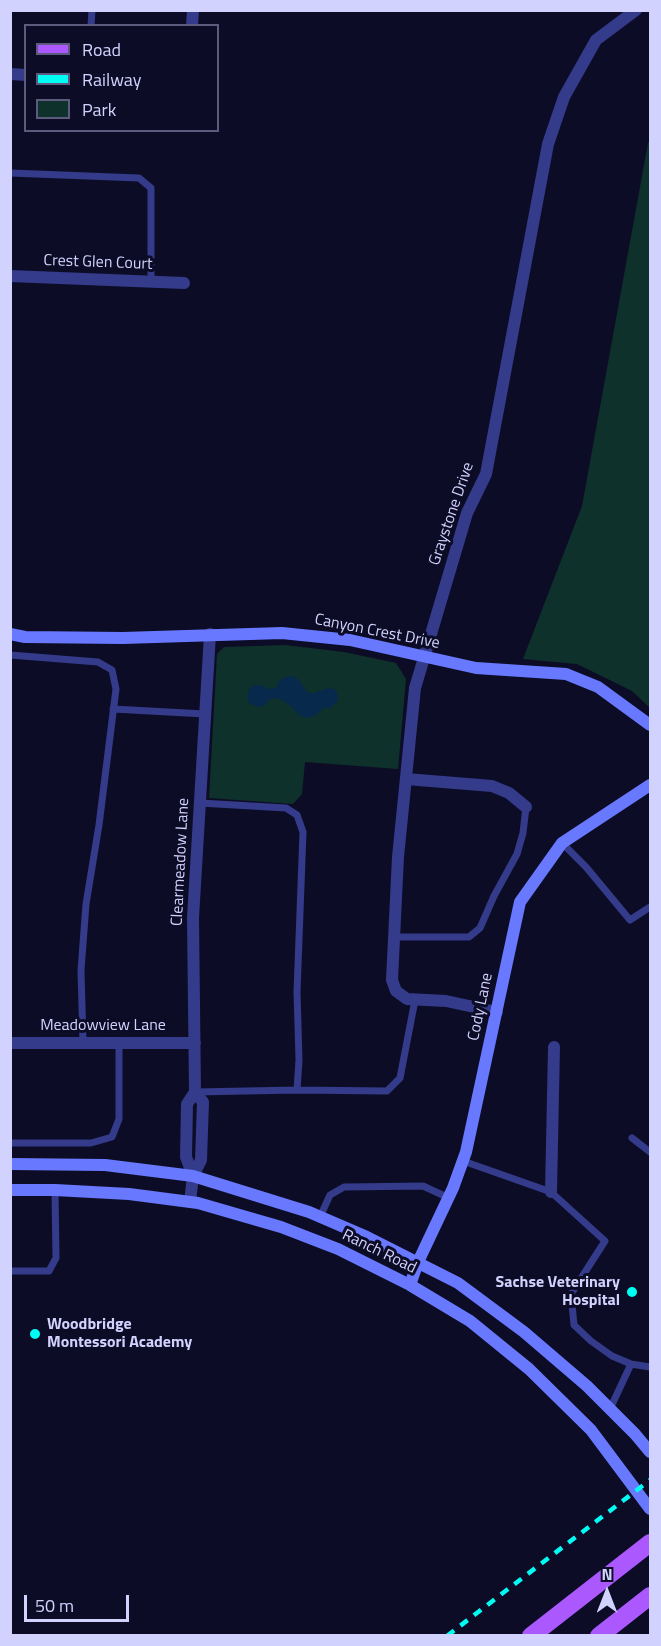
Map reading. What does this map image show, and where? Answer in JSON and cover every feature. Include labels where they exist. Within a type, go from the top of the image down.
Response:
[{"type":"main road","name":"Canyon Crest Drive","points":[[10,634],[25,637],[123,638],[282,633],[350,640],[476,669],[566,674],[598,687],[651,725]]},
{"type":"main road","name":"Cody Lane","points":[[410,1285],[463,1161],[520,902],[562,843],[651,785]]},
{"type":"main road","name":"Ranch Road","points":[[10,1164],[105,1165],[193,1176],[320,1217],[458,1283],[524,1332],[587,1386],[651,1452]]},
{"type":"main road","name":"Ranch Road","points":[[10,1190],[129,1194],[190,1202],[281,1227],[338,1249],[410,1285],[470,1321],[529,1369],[591,1430],[651,1509]]},
{"type":"main road","points":[[531,1635],[651,1544]]},
{"type":"main road","points":[[599,1635],[650,1598]]},
{"type":"street","name":"Graystone Drive","points":[[415,1000],[407,999],[396,991],[392,980],[398,857],[415,688],[467,513],[486,474],[548,144],[564,97],[596,40],[636,10]]},
{"type":"street","name":"Crest Glen Court","points":[[10,276],[184,283]]},
{"type":"street","name":"Clearmeadow Lane","points":[[190,1202],[193,1176],[186,1158],[187,1104],[195,1092],[193,918],[210,634]]},
{"type":"street","points":[[406,779],[492,786],[509,793],[526,807]]},
{"type":"street","points":[[415,1000],[446,1001],[497,1011]]},
{"type":"street","name":"Meadowview Lane","points":[[10,1043],[195,1043]]},
{"type":"street","points":[[551,1192],[554,1047]]},
{"type":"lane","points":[[10,173],[139,178],[151,188],[151,281]]},
{"type":"lane","points":[[10,655],[98,662],[112,670],[116,689],[99,825],[86,904],[81,970],[83,1043]]},
{"type":"lane","points":[[113,709],[205,714]]},
{"type":"lane","points":[[200,803],[286,808],[297,815],[303,832],[297,992],[299,1060],[297,1090]]},
{"type":"lane","points":[[394,937],[469,938],[480,928],[517,854],[523,833],[526,807]]},
{"type":"lane","points":[[562,843],[586,867],[630,920],[651,907]]},
{"type":"lane","points":[[195,1092],[387,1091],[399,1078],[415,1000]]},
{"type":"lane","points":[[10,1143],[91,1143],[112,1137],[119,1119],[119,1042]]},
{"type":"lane","points":[[632,1138],[651,1152]]},
{"type":"lane","points":[[463,1161],[551,1192],[605,1241],[571,1294],[574,1325],[612,1356],[632,1364],[651,1367]]},
{"type":"lane","points":[[320,1217],[330,1195],[344,1186],[423,1186],[449,1198]]},
{"type":"lane","points":[[10,1271],[49,1271],[56,1258],[56,1190]]},
{"type":"lane","points":[[610,1409],[632,1364]]},
{"type":"green space","points":[[650,140],[650,708],[632,691],[577,664],[523,659],[582,506]]},
{"type":"green space","points":[[285,645],[344,652],[396,663],[406,679],[398,769],[305,762],[302,794],[293,804],[209,798],[217,654],[224,647]]},
{"type":"water","points":[[293,676],[299,680],[307,692],[334,689],[337,692],[338,701],[330,708],[324,708],[315,716],[307,718],[299,715],[291,706],[278,698],[269,700],[265,705],[259,707],[250,704],[247,697],[253,685],[262,685],[268,689],[276,688],[279,681]]},
{"type":"railway","points":[[447,1636],[650,1480]]},
{"type":"place","name":"Sachse Veterinary Hospital","points":[[632,1292]]},
{"type":"place","name":"Woodbridge Montessori Academy","points":[[35,1334]]}]
